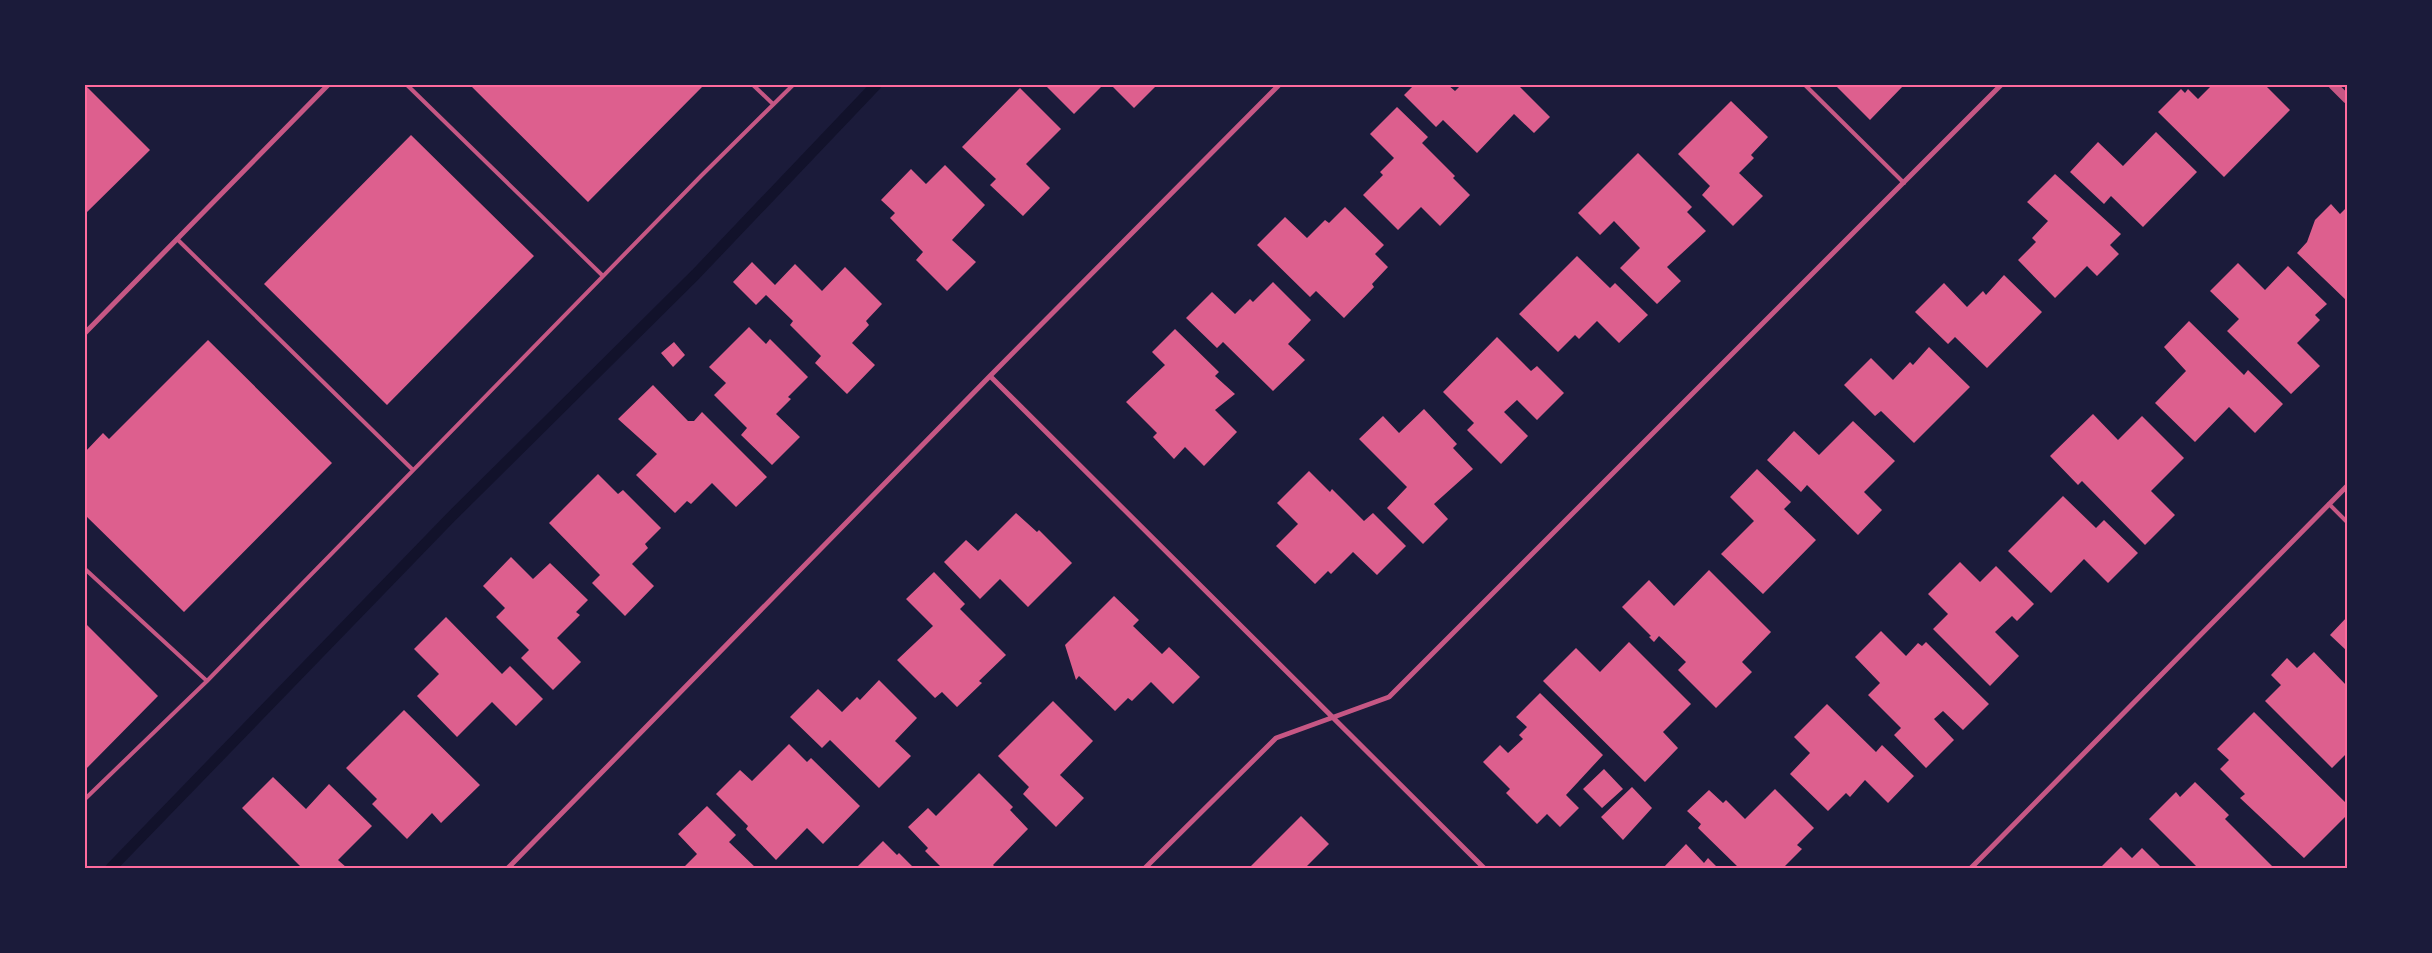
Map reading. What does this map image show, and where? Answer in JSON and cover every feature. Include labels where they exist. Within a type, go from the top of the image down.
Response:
[{"type":"street","points":[[85,332],[328,85]]},
{"type":"street","points":[[508,868],[990,376],[1279,85]]},
{"type":"street","points":[[1144,868],[1276,738],[1389,697],[2001,85]]},
{"type":"street","points":[[2333,85],[2347,99]]},
{"type":"street","points":[[990,376],[1484,868]]},
{"type":"street","points":[[1971,868],[2347,486]]},
{"type":"lane","points":[[407,85],[603,276]]},
{"type":"lane","points":[[754,85],[773,104]]},
{"type":"lane","points":[[85,799],[207,681],[603,276],[793,85]]},
{"type":"lane","points":[[1805,85],[1904,183]]},
{"type":"lane","points":[[177,239],[413,470]]},
{"type":"lane","points":[[2329,504],[2347,522]]},
{"type":"lane","points":[[85,570],[207,681]]},
{"type":"building","points":[[85,85],[150,150],[85,214]]},
{"type":"building","points":[[470,85],[704,85],[588,202]]},
{"type":"building","points":[[1045,85],[1103,85],[1074,114]]},
{"type":"building","points":[[1111,85],[1157,85],[1134,108]]},
{"type":"building","points":[[1414,85],[1448,85],[1455,91],[1461,85],[1518,85],[1550,117],[1534,133],[1514,114],[1477,153],[1443,120],[1436,127],[1404,95]]},
{"type":"building","points":[[1835,85],[1904,85],[1870,120]]},
{"type":"building","points":[[2212,85],[2265,85],[2290,110],[2224,177],[2158,112],[2181,89],[2185,93],[2188,89],[2198,99]]},
{"type":"building","points":[[1020,88],[1061,129],[1026,164],[1050,188],[1023,216],[990,185],[996,179],[962,147]]},
{"type":"building","points":[[1731,101],[1768,137],[1751,155],[1754,158],[1739,173],[1763,196],[1733,226],[1702,195],[1710,186],[1678,154]]},
{"type":"building","points":[[1397,107],[1428,137],[1422,143],[1455,176],[1453,178],[1470,195],[1440,226],[1421,207],[1398,230],[1363,195],[1383,175],[1380,172],[1394,158],[1370,134]]},
{"type":"building","points":[[2156,132],[2197,172],[2143,227],[2111,196],[2104,204],[2070,172],[2098,142],[2123,166]]},
{"type":"building","points":[[411,135],[534,256],[387,405],[264,284]]},
{"type":"building","points":[[1638,153],[1692,207],[1687,212],[1706,231],[1667,267],[1681,281],[1657,304],[1620,268],[1640,248],[1614,221],[1600,235],[1578,213]]},
{"type":"building","points":[[945,165],[985,205],[952,240],[976,262],[947,291],[916,260],[923,252],[890,218],[895,213],[881,200],[911,169],[926,184]]},
{"type":"building","points":[[2055,174],[2121,234],[2110,245],[2119,254],[2097,276],[2087,266],[2055,298],[2018,260],[2036,242],[2032,238],[2048,221],[2027,202]]},
{"type":"building","points":[[2331,204],[2340,214],[2347,207],[2347,301],[2297,253],[2307,242],[2315,220]]},
{"type":"building","points":[[1345,207],[1384,245],[1375,254],[1388,267],[1372,284],[1374,287],[1344,318],[1316,291],[1310,297],[1257,245],[1285,217],[1307,238],[1325,220],[1329,223]]},
{"type":"building","points":[[1577,256],[1610,288],[1615,283],[1648,315],[1619,343],[1597,321],[1579,339],[1575,335],[1558,352],[1519,314]]},
{"type":"building","points":[[752,262],[775,285],[795,264],[822,291],[845,267],[882,304],[866,321],[869,325],[852,343],[875,365],[847,394],[815,363],[821,356],[790,325],[793,321],[766,295],[756,305],[733,282]]},
{"type":"building","points":[[2238,263],[2265,290],[2288,266],[2327,304],[2315,315],[2320,320],[2297,343],[2320,366],[2291,394],[2227,331],[2239,319],[2210,291]]},
{"type":"building","points":[[2004,275],[2042,312],[1987,368],[1955,337],[1948,344],[1915,312],[1944,283],[1967,307],[1983,291],[1986,295]]},
{"type":"building","points":[[1273,282],[1311,320],[1288,344],[1305,360],[1273,391],[1223,342],[1217,348],[1186,318],[1212,292],[1235,314],[1250,299],[1253,302]]},
{"type":"building","points":[[2189,321],[2244,375],[2248,370],[2283,404],[2255,433],[2229,407],[2195,442],[2155,403],[2186,371],[2164,347]]},
{"type":"building","points":[[749,327],[766,344],[770,339],[808,377],[788,397],[791,399],[776,414],[800,437],[772,465],[741,435],[747,428],[714,395],[726,383],[709,367]]},
{"type":"building","points":[[1175,329],[1219,372],[1215,376],[1235,394],[1215,410],[1237,432],[1204,466],[1185,447],[1174,459],[1153,437],[1157,433],[1126,402],[1165,365],[1152,352]]},
{"type":"building","points":[[1497,337],[1531,371],[1537,366],[1564,393],[1537,420],[1517,400],[1504,412],[1528,436],[1501,464],[1467,430],[1474,423],[1443,392]]},
{"type":"building","points":[[208,340],[332,463],[184,612],[85,515],[85,452],[103,433],[109,439]]},
{"type":"building","points":[[674,342],[685,355],[673,367],[661,353]]},
{"type":"building","points":[[1929,347],[1970,387],[1914,443],[1881,411],[1875,416],[1844,385],[1871,358],[1893,380],[1910,362],[1913,365]]},
{"type":"building","points":[[653,385],[688,421],[694,421],[702,412],[767,477],[736,507],[712,483],[691,504],[687,501],[675,513],[636,475],[657,454],[618,419]]},
{"type":"building","points":[[1424,409],[1457,444],[1453,448],[1473,469],[1434,504],[1448,519],[1423,544],[1387,508],[1407,487],[1359,439],[1383,416],[1399,433]]},
{"type":"building","points":[[2093,414],[2118,440],[2142,416],[2184,458],[2151,491],[2175,515],[2145,545],[2082,481],[2078,485],[2050,456]]},
{"type":"building","points":[[1853,421],[1895,461],[1864,492],[1882,510],[1858,535],[1807,485],[1801,492],[1767,460],[1794,431],[1819,455]]},
{"type":"building","points":[[1757,469],[1791,502],[1784,509],[1816,540],[1763,594],[1721,554],[1754,521],[1730,497]]},
{"type":"building","points":[[1309,471],[1330,492],[1332,489],[1364,521],[1373,513],[1406,546],[1377,575],[1353,552],[1331,574],[1328,571],[1315,584],[1276,546],[1298,524],[1277,503]]},
{"type":"building","points":[[598,474],[618,494],[623,490],[661,528],[645,544],[648,548],[632,564],[654,586],[625,616],[592,583],[600,575],[549,523]]},
{"type":"building","points":[[2063,496],[2096,528],[2104,520],[2138,553],[2108,583],[2084,559],[2051,593],[2008,551]]},
{"type":"building","points":[[1016,513],[1037,532],[1039,530],[1072,563],[1028,607],[1000,579],[980,599],[944,562],[966,540],[978,551]]},
{"type":"building","points":[[511,557],[533,579],[550,563],[588,600],[576,612],[580,615],[557,638],[581,662],[553,690],[521,658],[529,650],[496,617],[505,608],[483,586]]},
{"type":"building","points":[[1960,562],[1980,582],[1996,566],[2034,604],[2017,621],[2012,616],[1995,632],[2019,656],[1990,686],[1933,629],[1948,614],[1928,594]]},
{"type":"building","points":[[1709,570],[1771,632],[1742,662],[1752,672],[1716,708],[1678,670],[1686,662],[1659,636],[1654,642],[1649,637],[1651,636],[1622,607],[1649,580],[1674,606]]},
{"type":"building","points":[[934,572],[965,604],[960,609],[1006,655],[979,681],[982,683],[957,707],[942,692],[935,698],[897,660],[933,626],[906,599]]},
{"type":"building","points":[[1114,596],[1139,620],[1133,626],[1162,654],[1169,647],[1200,677],[1173,704],[1151,682],[1132,701],[1128,698],[1115,711],[1079,676],[1076,680],[1065,645]]},
{"type":"building","points":[[446,617],[502,674],[510,666],[543,699],[516,726],[492,702],[457,737],[417,696],[439,674],[414,649]]},
{"type":"building","points":[[2347,617],[2347,651],[2330,635]]},
{"type":"building","points":[[85,623],[158,696],[85,770]]},
{"type":"building","points":[[1881,631],[1906,656],[1918,643],[1922,646],[1926,642],[1989,704],[1963,730],[1943,711],[1934,719],[1954,740],[1926,768],[1894,735],[1901,728],[1868,695],[1880,683],[1855,657]]},
{"type":"building","points":[[1629,642],[1691,704],[1663,732],[1678,748],[1645,782],[1543,681],[1576,648],[1600,672]]},
{"type":"building","points":[[2314,652],[2347,686],[2347,753],[2332,768],[2265,701],[2281,685],[2271,675],[2287,658],[2297,668]]},
{"type":"building","points":[[879,680],[917,718],[895,741],[911,756],[879,788],[830,740],[822,748],[790,717],[818,689],[842,712],[857,697],[860,700]]},
{"type":"building","points":[[1540,693],[1603,755],[1566,795],[1579,808],[1560,827],[1547,814],[1537,824],[1506,793],[1510,789],[1483,762],[1500,745],[1508,753],[1523,739],[1519,735],[1527,727],[1516,717]]},
{"type":"building","points":[[1053,701],[1093,741],[1060,775],[1084,798],[1056,827],[1023,794],[1029,787],[998,756]]},
{"type":"building","points":[[1827,704],[1876,752],[1882,745],[1914,776],[1888,803],[1865,780],[1850,797],[1846,793],[1828,811],[1790,774],[1810,753],[1794,737]]},
{"type":"building","points":[[404,710],[480,785],[441,823],[432,813],[407,839],[372,804],[377,799],[346,768]]},
{"type":"building","points":[[2254,712],[2347,804],[2347,815],[2304,858],[2240,798],[2245,794],[2220,769],[2229,760],[2217,749]]},
{"type":"building","points":[[789,744],[807,762],[811,758],[860,806],[823,844],[807,828],[776,860],[746,829],[748,826],[716,794],[740,770],[752,781]]},
{"type":"building","points":[[1604,769],[1623,789],[1602,808],[1583,789]]},
{"type":"building","points":[[979,773],[1013,807],[1010,810],[1028,829],[993,865],[996,868],[942,868],[925,851],[928,848],[908,827],[928,808],[936,816]]},
{"type":"building","points":[[273,777],[306,809],[329,784],[372,826],[338,860],[347,868],[302,868],[242,808]]},
{"type":"building","points":[[2195,782],[2229,815],[2225,819],[2274,868],[2198,868],[2149,819],[2176,792],[2180,797]]},
{"type":"building","points":[[1632,787],[1652,808],[1623,840],[1601,817]]},
{"type":"building","points":[[1775,789],[1814,828],[1797,845],[1802,849],[1785,866],[1786,868],[1739,868],[1698,828],[1701,824],[1687,811],[1709,790],[1723,803],[1726,800],[1745,819]]},
{"type":"building","points":[[707,806],[736,835],[729,842],[756,868],[683,868],[697,854],[678,834]]},
{"type":"building","points":[[1301,816],[1329,844],[1305,868],[1249,868]]},
{"type":"building","points":[[883,841],[897,855],[899,853],[914,868],[856,868]]},
{"type":"building","points":[[1686,844],[1704,863],[1708,858],[1718,868],[1663,868]]},
{"type":"building","points":[[2121,847],[2132,858],[2142,848],[2162,868],[2100,868]]},
{"type":"waterway","points":[[111,868],[451,517],[696,274],[876,85]]}]
